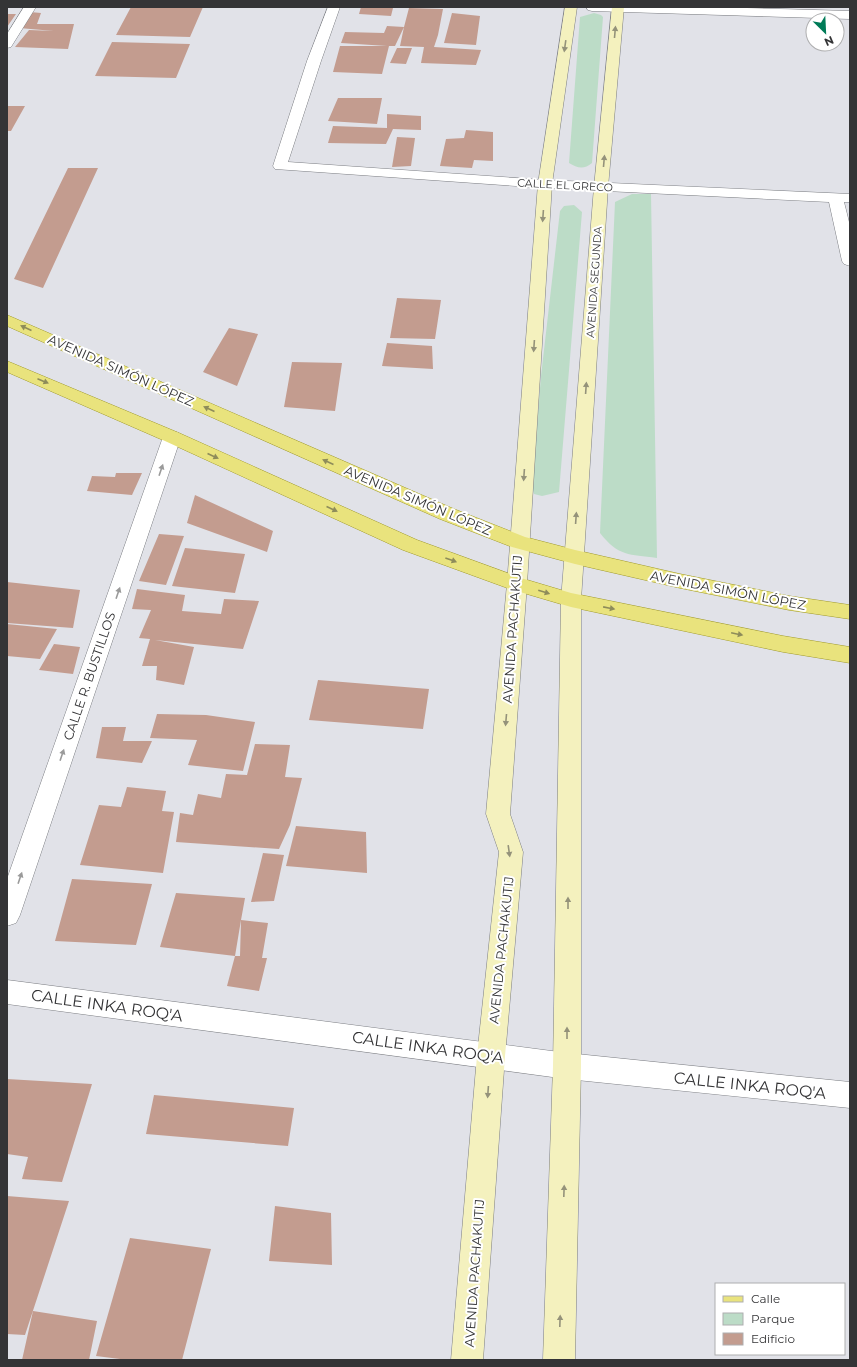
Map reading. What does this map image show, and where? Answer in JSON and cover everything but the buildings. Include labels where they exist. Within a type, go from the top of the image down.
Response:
[{"type":"main road","points":[[519,542],[545,184],[571,7]]},
{"type":"main road","name":"AVENIDA SEGUNDA","points":[[575,557],[575,528],[601,187],[618,8]]},
{"type":"main road","name":"AVENIDA SIMÓN LÓPEZ","points":[[7,320],[440,511],[519,542],[575,557],[688,583],[789,603],[850,612]]},
{"type":"main road","points":[[7,366],[172,437],[410,545],[517,584],[571,600],[782,644],[850,655]]},
{"type":"main road","name":"AVENIDA PACHAKUTIJ","points":[[467,1360],[491,1056],[511,852],[498,814],[517,584],[519,542]]},
{"type":"main road","points":[[559,1360],[567,1066],[571,600],[575,557]]},
{"type":"street","name":"CALLE EL GRECO","points":[[334,7],[314,61],[280,166],[545,184],[843,198]]},
{"type":"street","points":[[592,7],[850,15]]},
{"type":"street","points":[[843,198],[850,262]]},
{"type":"street","name":"CALLE R. BUSTILLOS","points":[[7,915],[172,437]]},
{"type":"street","name":"CALLE INKA ROQ'A","points":[[7,992],[567,1066],[850,1095]]},
{"type":"lane","points":[[7,44],[30,7]]},
{"type":"green space","points":[[594,13],[603,17],[592,163],[586,167],[580,168],[569,163],[580,17]]},
{"type":"green space","points":[[632,194],[651,194],[657,558],[625,553],[613,546],[600,533],[615,202]]},
{"type":"green space","points":[[574,205],[582,212],[559,492],[542,496],[534,494],[532,487],[541,376],[560,211],[564,206]]}]
